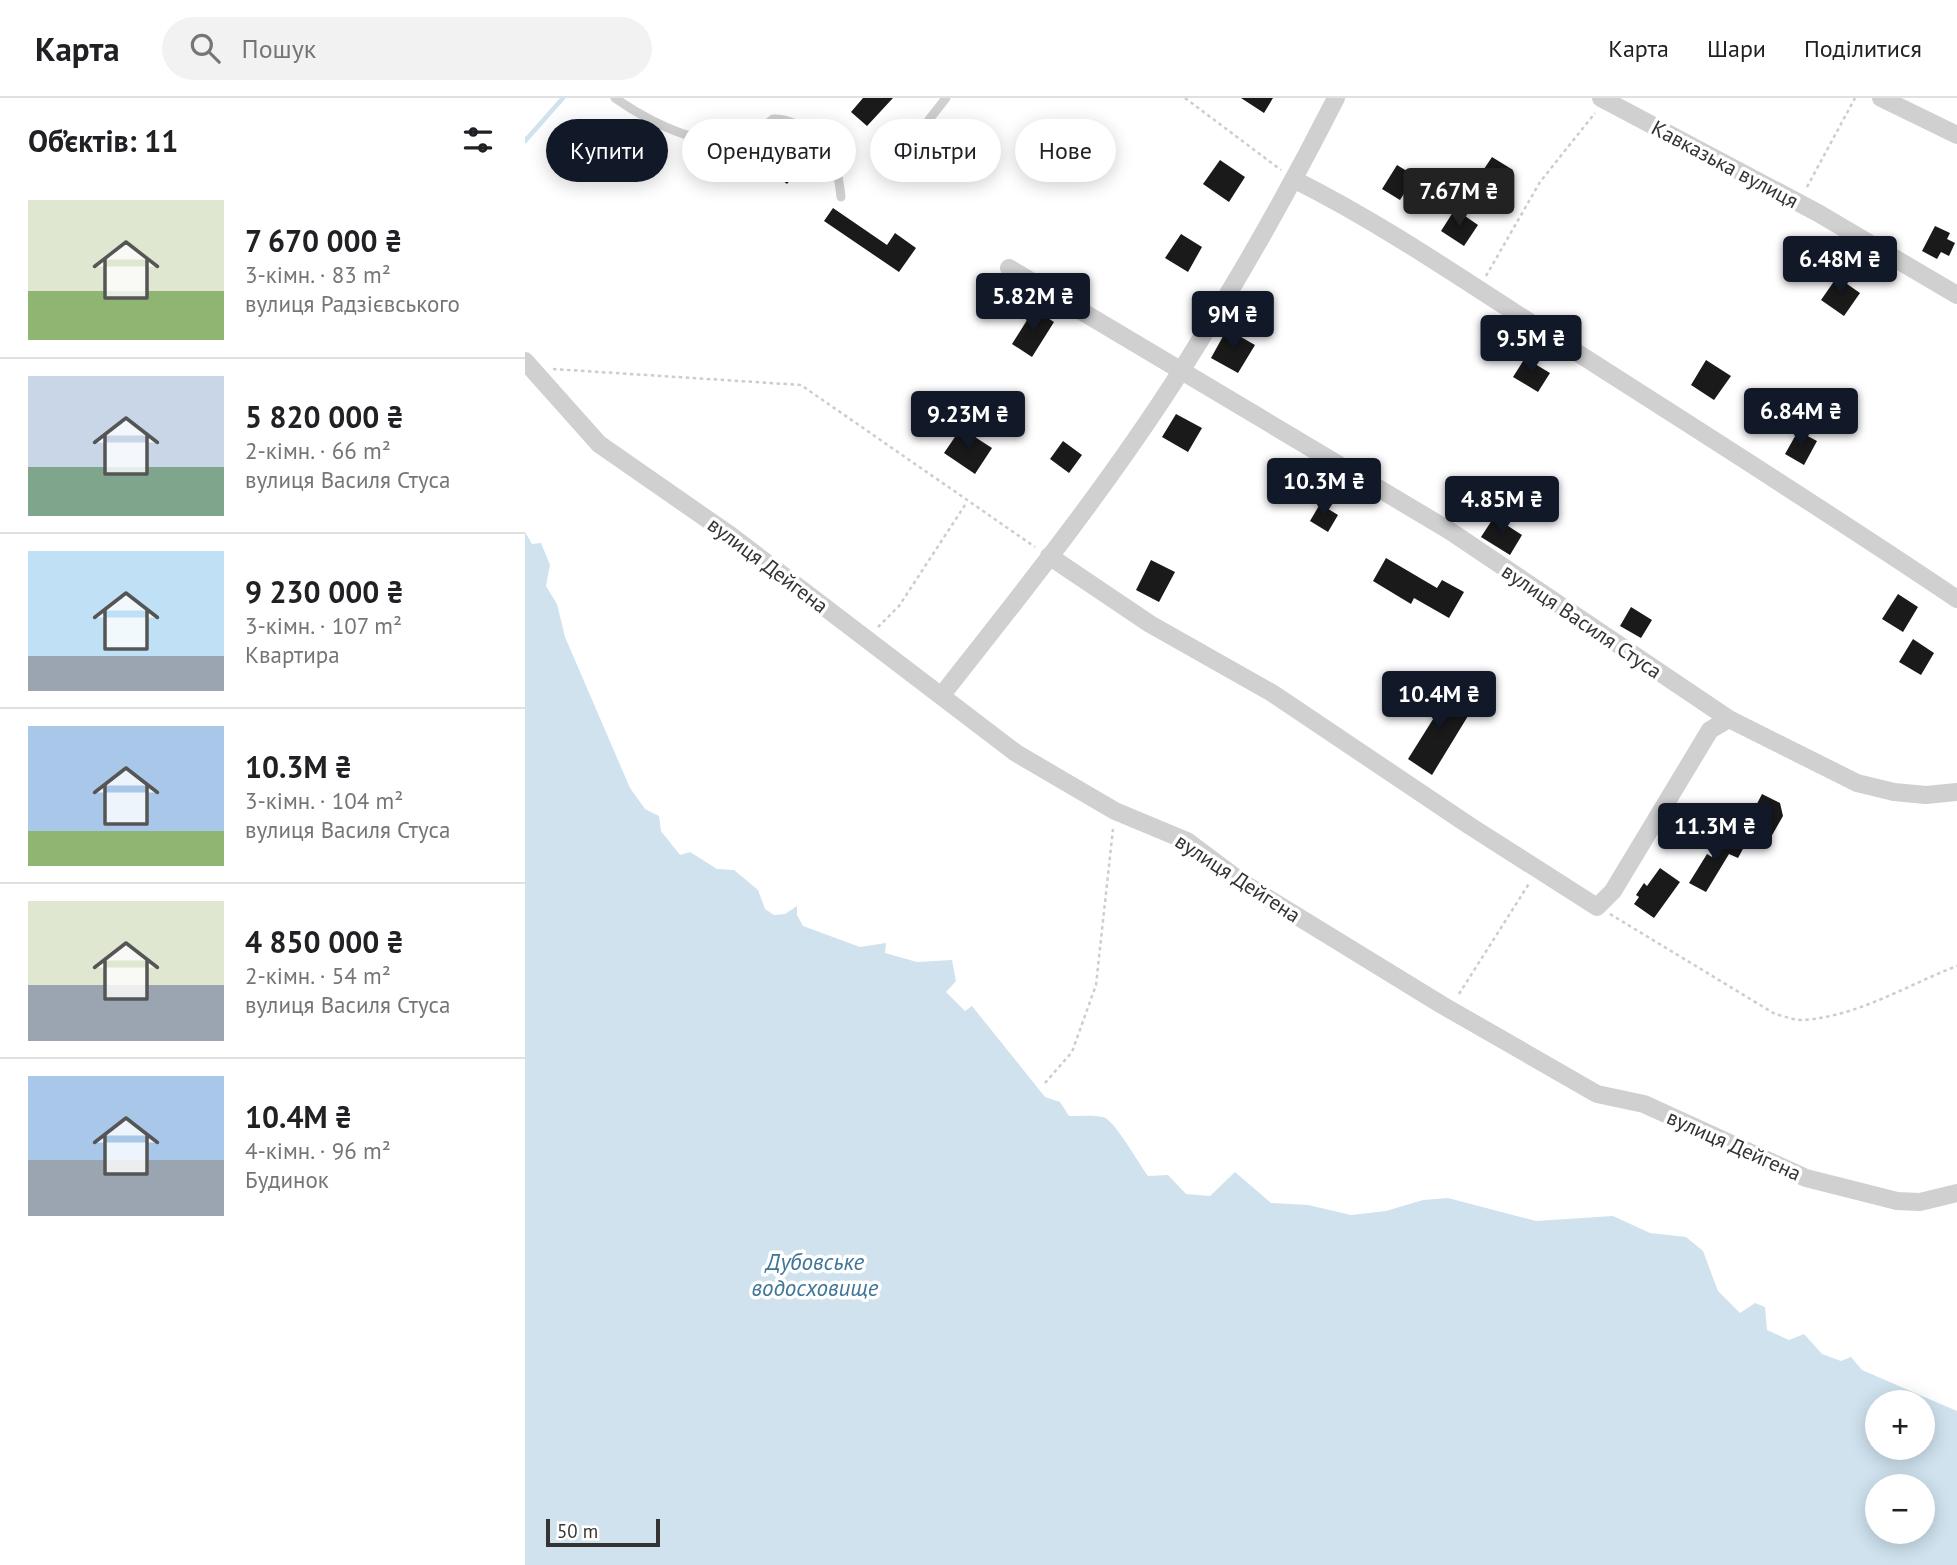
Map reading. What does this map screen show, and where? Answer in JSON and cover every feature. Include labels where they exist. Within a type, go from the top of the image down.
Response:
[{"type":"street","points":[[941,696],[1049,556],[1180,371],[1295,180],[1336,98]]},
{"type":"street","points":[[1881,98],[1957,135]]},
{"type":"street","name":"Кавказька вулиця","points":[[1603,99],[1818,213],[1957,295]]},
{"type":"street","points":[[1295,180],[1479,288],[1809,499],[1957,599]]},
{"type":"street","name":"вулиця Василя Стуса","points":[[1009,268],[1450,531],[1729,719],[1857,783],[1894,792],[1926,795],[1957,792]]},
{"type":"street","name":"вулиця Дейгена","points":[[529,365],[599,444],[730,535],[1016,753],[1115,811],[1187,841],[1243,883],[1450,1009],[1597,1094],[1644,1104],[1806,1178],[1897,1201],[1920,1202],[1957,1192]]},
{"type":"street","points":[[1049,556],[1150,624],[1272,693],[1597,907],[1613,891],[1710,730],[1729,719]]},
{"type":"lane","points":[[615,98],[672,129],[707,142],[740,145],[773,119],[791,121],[804,129],[832,159],[841,197]]},
{"type":"lane","points":[[930,119],[947,98]]},
{"type":"path","points":[[1185,98],[1295,180]]},
{"type":"path","points":[[1798,204],[1855,98]]},
{"type":"path","points":[[1479,288],[1540,182],[1603,99]]},
{"type":"path","points":[[529,365],[801,385],[1049,556]]},
{"type":"path","points":[[864,637],[899,606],[967,502]]},
{"type":"path","points":[[1045,1083],[1072,1052],[1096,985],[1115,811]]},
{"type":"path","points":[[1450,1009],[1538,869]]},
{"type":"path","points":[[1597,907],[1775,1014],[1799,1020],[1831,1015],[1878,1001],[1957,966]]},
{"type":"water","name":"Дубовське водосховище","points":[[525,532],[532,544],[541,543],[550,565],[546,586],[557,604],[565,637],[630,788],[645,809],[659,816],[661,831],[680,855],[690,852],[717,869],[734,870],[758,890],[765,909],[774,915],[785,914],[797,906],[797,915],[803,926],[860,947],[886,943],[885,953],[917,962],[952,960],[956,981],[946,992],[965,1011],[972,1006],[1045,1097],[1060,1102],[1069,1116],[1099,1116],[1108,1120],[1120,1133],[1148,1176],[1168,1175],[1186,1194],[1210,1196],[1235,1172],[1271,1203],[1308,1205],[1351,1215],[1386,1211],[1423,1200],[1448,1198],[1536,1221],[1613,1216],[1650,1233],[1686,1237],[1703,1251],[1718,1291],[1740,1313],[1755,1303],[1765,1307],[1767,1330],[1789,1340],[1804,1334],[1822,1354],[1841,1361],[1851,1357],[1862,1370],[1908,1390],[1865,1390],[1865,1460],[1935,1460],[1935,1402],[1957,1411],[1957,1565],[525,1565]]},
{"type":"building","points":[[863,98],[893,98],[874,119],[870,119],[867,126],[851,112]]},
{"type":"building","points":[[1241,98],[1273,98],[1264,113]]},
{"type":"building","points":[[1492,157],[1513,170],[1497,194],[1476,181]]},
{"type":"building","points":[[1220,160],[1245,177],[1229,202],[1203,184]]},
{"type":"building","points":[[1397,165],[1415,176],[1400,200],[1382,189]]},
{"type":"building","points":[[833,208],[887,245],[895,233],[916,248],[899,272],[824,221]]},
{"type":"building","points":[[1455,209],[1478,225],[1464,246],[1441,231]]},
{"type":"building","points":[[1935,226],[1950,233],[1947,239],[1955,243],[1949,256],[1941,252],[1937,259],[1922,251]]},
{"type":"building","points":[[1181,234],[1202,247],[1188,272],[1165,258]]},
{"type":"building","points":[[1837,277],[1860,293],[1844,316],[1821,300]]},
{"type":"building","points":[[1034,309],[1054,322],[1032,357],[1012,344]]},
{"type":"building","points":[[1227,329],[1255,345],[1238,373],[1211,358]]},
{"type":"building","points":[[1525,358],[1550,373],[1538,392],[1513,377]]},
{"type":"building","points":[[1706,360],[1731,376],[1714,400],[1691,385]]},
{"type":"building","points":[[1176,414],[1202,428],[1188,452],[1162,437]]},
{"type":"building","points":[[961,428],[992,448],[975,474],[944,453]]},
{"type":"building","points":[[1798,431],[1817,441],[1804,465],[1785,454]]},
{"type":"building","points":[[1063,441],[1082,455],[1069,473],[1050,459]]},
{"type":"building","points":[[1320,504],[1338,515],[1328,532],[1310,521]]},
{"type":"building","points":[[1494,517],[1522,535],[1510,555],[1481,537]]},
{"type":"building","points":[[1386,558],[1437,588],[1442,580],[1464,592],[1449,618],[1414,598],[1411,604],[1373,581]]},
{"type":"building","points":[[1151,560],[1175,572],[1159,602],[1136,590]]},
{"type":"building","points":[[1898,594],[1918,607],[1903,632],[1882,619]]},
{"type":"building","points":[[1631,607],[1652,620],[1641,638],[1620,626]]},
{"type":"building","points":[[1913,639],[1934,653],[1921,675],[1899,662]]},
{"type":"building","points":[[1432,690],[1471,711],[1432,775],[1408,759],[1435,716],[1422,709]]},
{"type":"building","points":[[1762,794],[1780,803],[1783,816],[1767,844],[1743,831]]},
{"type":"building","points":[[1722,836],[1744,847],[1738,858],[1729,854],[1706,892],[1689,883],[1707,854],[1712,857]]},
{"type":"building","points":[[1660,868],[1680,882],[1654,918],[1634,904],[1644,883],[1647,886]]},
{"type":"waterway","points":[[525,141],[563,98]]}]
